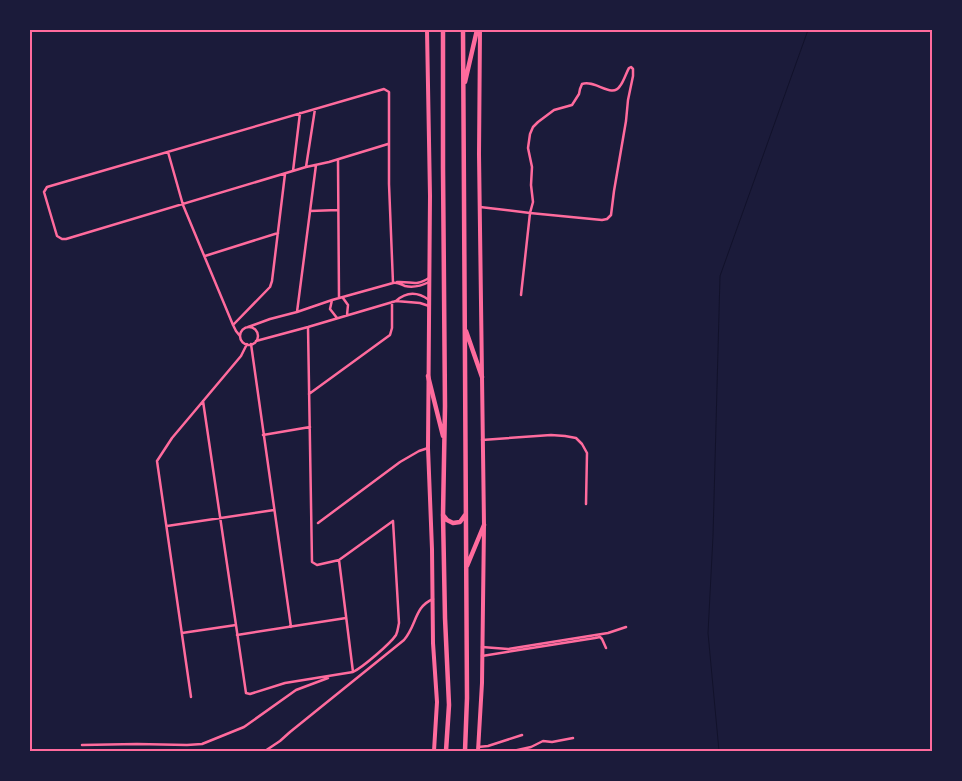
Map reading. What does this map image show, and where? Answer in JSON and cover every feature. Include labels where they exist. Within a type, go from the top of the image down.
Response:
[{"type":"highway","points":[[443,30],[443,515],[445,627],[449,705],[446,751]]},
{"type":"highway","points":[[463,30],[467,698],[464,751]]},
{"type":"highway","points":[[463,88],[479,30]]},
{"type":"highway","points":[[465,327],[482,377]]},
{"type":"highway","points":[[428,376],[444,443]]},
{"type":"highway","points":[[443,515],[447,520],[454,523],[460,522],[466,515]]},
{"type":"highway","points":[[465,570],[484,525]]},
{"type":"main road","points":[[427,30],[430,196],[428,448],[433,642],[437,702],[434,751]]},
{"type":"main road","points":[[478,749],[482,656],[484,525],[479,30]]},
{"type":"street","points":[[480,207],[530,212],[602,220],[612,215],[614,191],[633,76],[632,67],[629,68],[620,86],[614,90],[611,91],[586,82],[582,84],[579,94],[572,105],[554,110],[533,127],[528,148],[532,168],[530,185],[533,202],[530,212],[520,295]]},
{"type":"street","points":[[388,144],[64,240],[57,236],[44,195],[44,190],[47,187],[382,88],[386,89],[390,92],[388,144],[390,229],[395,283]]},
{"type":"street","points":[[306,167],[314,109]]},
{"type":"street","points":[[293,171],[300,113]]},
{"type":"street","points":[[168,152],[183,205],[206,256],[233,325],[242,341],[246,344],[392,302],[406,294],[421,294],[429,300]]},
{"type":"street","points":[[338,160],[341,298],[348,305],[347,315]]},
{"type":"street","points":[[297,312],[316,165]]},
{"type":"street","points":[[233,325],[271,284],[285,174]]},
{"type":"street","points":[[310,211],[338,210]]},
{"type":"street","points":[[206,256],[278,233]]},
{"type":"street","points":[[240,336],[242,331],[248,327],[332,300],[395,283],[415,284],[429,280]]},
{"type":"street","points":[[395,283],[412,287],[420,286],[429,280]]},
{"type":"street","points":[[406,286],[406,294]]},
{"type":"street","points":[[412,287],[412,293]]},
{"type":"street","points":[[332,300],[330,309],[337,318]]},
{"type":"street","points":[[396,300],[429,306]]},
{"type":"street","points":[[309,394],[390,335],[392,328],[392,302]]},
{"type":"street","points":[[233,325],[244,329]]},
{"type":"street","points":[[248,327],[256,331],[258,336],[256,341]]},
{"type":"street","points":[[203,401],[246,693],[250,694],[286,683],[334,676],[359,669],[393,639],[398,631],[393,521],[339,560],[317,565],[313,563],[308,327]]},
{"type":"street","points":[[191,696],[157,461],[172,438],[241,356],[246,344]]},
{"type":"street","points":[[251,344],[290,627]]},
{"type":"street","points":[[263,435],[310,428]]},
{"type":"street","points":[[482,440],[551,435],[576,438],[587,453],[586,504]]},
{"type":"street","points":[[318,523],[400,462],[428,448]]},
{"type":"street","points":[[167,526],[274,510]]},
{"type":"street","points":[[339,560],[353,672]]},
{"type":"street","points":[[265,751],[280,741],[404,640],[413,627],[423,604],[433,599]]},
{"type":"street","points":[[237,636],[346,618]]},
{"type":"street","points":[[182,633],[236,624]]},
{"type":"street","points":[[482,646],[508,649],[608,633],[626,627]]},
{"type":"street","points":[[482,656],[595,638],[602,639],[606,648]]},
{"type":"street","points":[[82,745],[202,744],[244,727],[296,690],[334,676]]},
{"type":"street","points":[[478,749],[522,734]]},
{"type":"street","points":[[513,751],[531,747],[543,741],[552,742],[573,738]]},
{"type":"waterway","points":[[719,751],[708,633],[713,536],[720,276],[808,30]]}]
